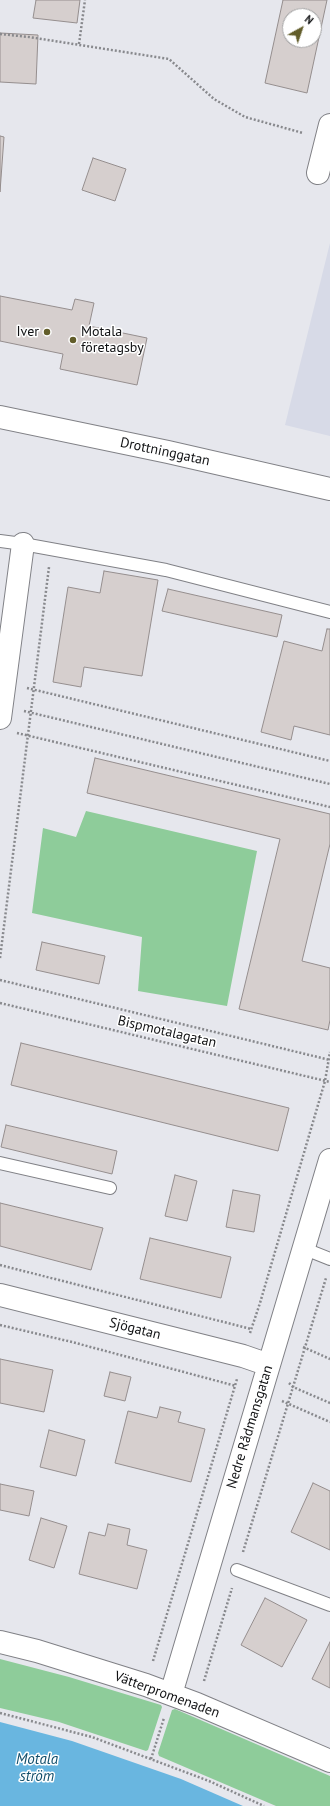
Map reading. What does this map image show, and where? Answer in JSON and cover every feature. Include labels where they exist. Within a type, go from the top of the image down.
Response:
[{"type":"street","points":[[318,173],[327,141]]},
{"type":"street","name":"Drottninggatan","points":[[0,417],[160,450],[330,489]]},
{"type":"street","points":[[5,719],[5,684],[23,544]]},
{"type":"street","name":"Nedre Rådmansgatan","points":[[171,1694],[305,1249],[330,1160]]},
{"type":"street","name":"Sjögatan","points":[[0,1295],[243,1356],[269,1365]]},
{"type":"street","name":"Vätterpromenaden","points":[[0,1642],[37,1651],[171,1694],[330,1761]]},
{"type":"lane","points":[[0,541],[166,570],[330,612]]},
{"type":"lane","points":[[0,1163],[110,1188]]},
{"type":"lane","points":[[305,1249],[330,1258]]},
{"type":"lane","points":[[237,1570],[330,1605]]},
{"type":"path","points":[[79,44],[85,0]]},
{"type":"path","points":[[0,34],[79,44],[169,59],[214,99],[245,117],[327,141]]},
{"type":"path","points":[[0,958],[51,549]]},
{"type":"path","points":[[5,684],[330,761]]},
{"type":"path","points":[[5,719],[30,712],[330,784]]},
{"type":"path","points":[[5,719],[28,735],[330,807]]},
{"type":"path","points":[[0,980],[330,1060]]},
{"type":"path","name":"Bispmotalagatan","points":[[0,1003],[330,1082]]},
{"type":"path","points":[[0,1265],[251,1329]]},
{"type":"path","points":[[197,1704],[328,1272]]},
{"type":"path","points":[[0,1325],[72,1342],[261,1393],[330,1422]]},
{"type":"path","points":[[269,1365],[293,1387],[330,1403]]},
{"type":"path","points":[[151,1759],[171,1694]]},
{"type":"path","points":[[0,1713],[92,1737],[209,1781],[264,1806]]},
{"type":"shaded area","points":[[330,243],[330,436],[285,425]]},
{"type":"green space","points":[[86,811],[257,851],[227,1006],[138,991],[142,937],[32,913],[43,828],[76,837]]},
{"type":"green space","points":[[0,1659],[69,1677],[161,1705],[162,1707],[148,1750],[146,1751],[59,1722],[0,1708]]},
{"type":"green space","points":[[175,1709],[330,1776],[330,1806],[276,1806],[159,1756],[158,1753],[172,1710]]},
{"type":"water","name":"Motala ström","points":[[0,1722],[72,1741],[181,1779],[243,1806],[0,1806]]},
{"type":"building","points":[[36,0],[80,0],[77,23],[33,18]]},
{"type":"building","points":[[283,0],[327,0],[322,23],[322,8],[282,8],[282,48],[317,48],[307,93],[265,83]]},
{"type":"building","points":[[0,33],[38,35],[36,84],[0,82]]},
{"type":"building","points":[[0,136],[4,137],[0,192]]},
{"type":"building","points":[[93,158],[126,169],[115,201],[82,190]]},
{"type":"building","name":"Motala företagsby","points":[[0,296],[72,310],[75,299],[94,303],[89,326],[147,338],[137,385],[60,369],[63,354],[0,341]]},
{"type":"building","points":[[104,571],[158,580],[142,676],[84,667],[81,687],[53,682],[68,587],[100,593]]},
{"type":"building","points":[[168,589],[282,615],[277,637],[162,611]]},
{"type":"building","points":[[327,629],[330,629],[330,735],[294,726],[291,740],[261,732],[284,641],[322,651]]},
{"type":"building","points":[[95,758],[330,814],[330,844],[302,961],[330,968],[330,1020],[328,1030],[239,1009],[280,839],[87,793]]},
{"type":"building","points":[[42,942],[105,956],[99,984],[36,970]]},
{"type":"building","points":[[21,1043],[289,1108],[278,1151],[11,1085]]},
{"type":"building","points":[[6,1125],[117,1151],[112,1174],[1,1147]]},
{"type":"building","points":[[175,1175],[197,1181],[187,1221],[165,1216]]},
{"type":"building","points":[[233,1190],[260,1195],[254,1232],[226,1227]]},
{"type":"building","points":[[0,1203],[103,1228],[91,1270],[0,1246]]},
{"type":"building","points":[[150,1238],[231,1257],[221,1298],[140,1279]]},
{"type":"building","points":[[0,1359],[53,1370],[44,1412],[0,1403]]},
{"type":"building","points":[[110,1372],[131,1377],[125,1401],[104,1396]]},
{"type":"building","points":[[160,1407],[181,1412],[178,1422],[205,1429],[191,1482],[115,1463],[128,1411],[157,1418]]},
{"type":"building","points":[[49,1430],[85,1440],[76,1476],[40,1467]]},
{"type":"building","points":[[313,1483],[330,1491],[330,1550],[291,1532]]},
{"type":"building","points":[[0,1484],[34,1491],[29,1516],[0,1510]]},
{"type":"building","points":[[41,1518],[67,1526],[54,1568],[29,1560]]},
{"type":"building","points":[[108,1524],[130,1529],[127,1545],[147,1550],[137,1589],[79,1574],[89,1532],[105,1536]]},
{"type":"building","points":[[265,1598],[307,1620],[282,1667],[241,1645]]},
{"type":"building","points":[[330,1642],[330,1688],[312,1679]]},
{"type":"place","name":"Iver","points":[[47,332]]},
{"type":"place","name":"Motala företagsby","points":[[73,340]]}]
